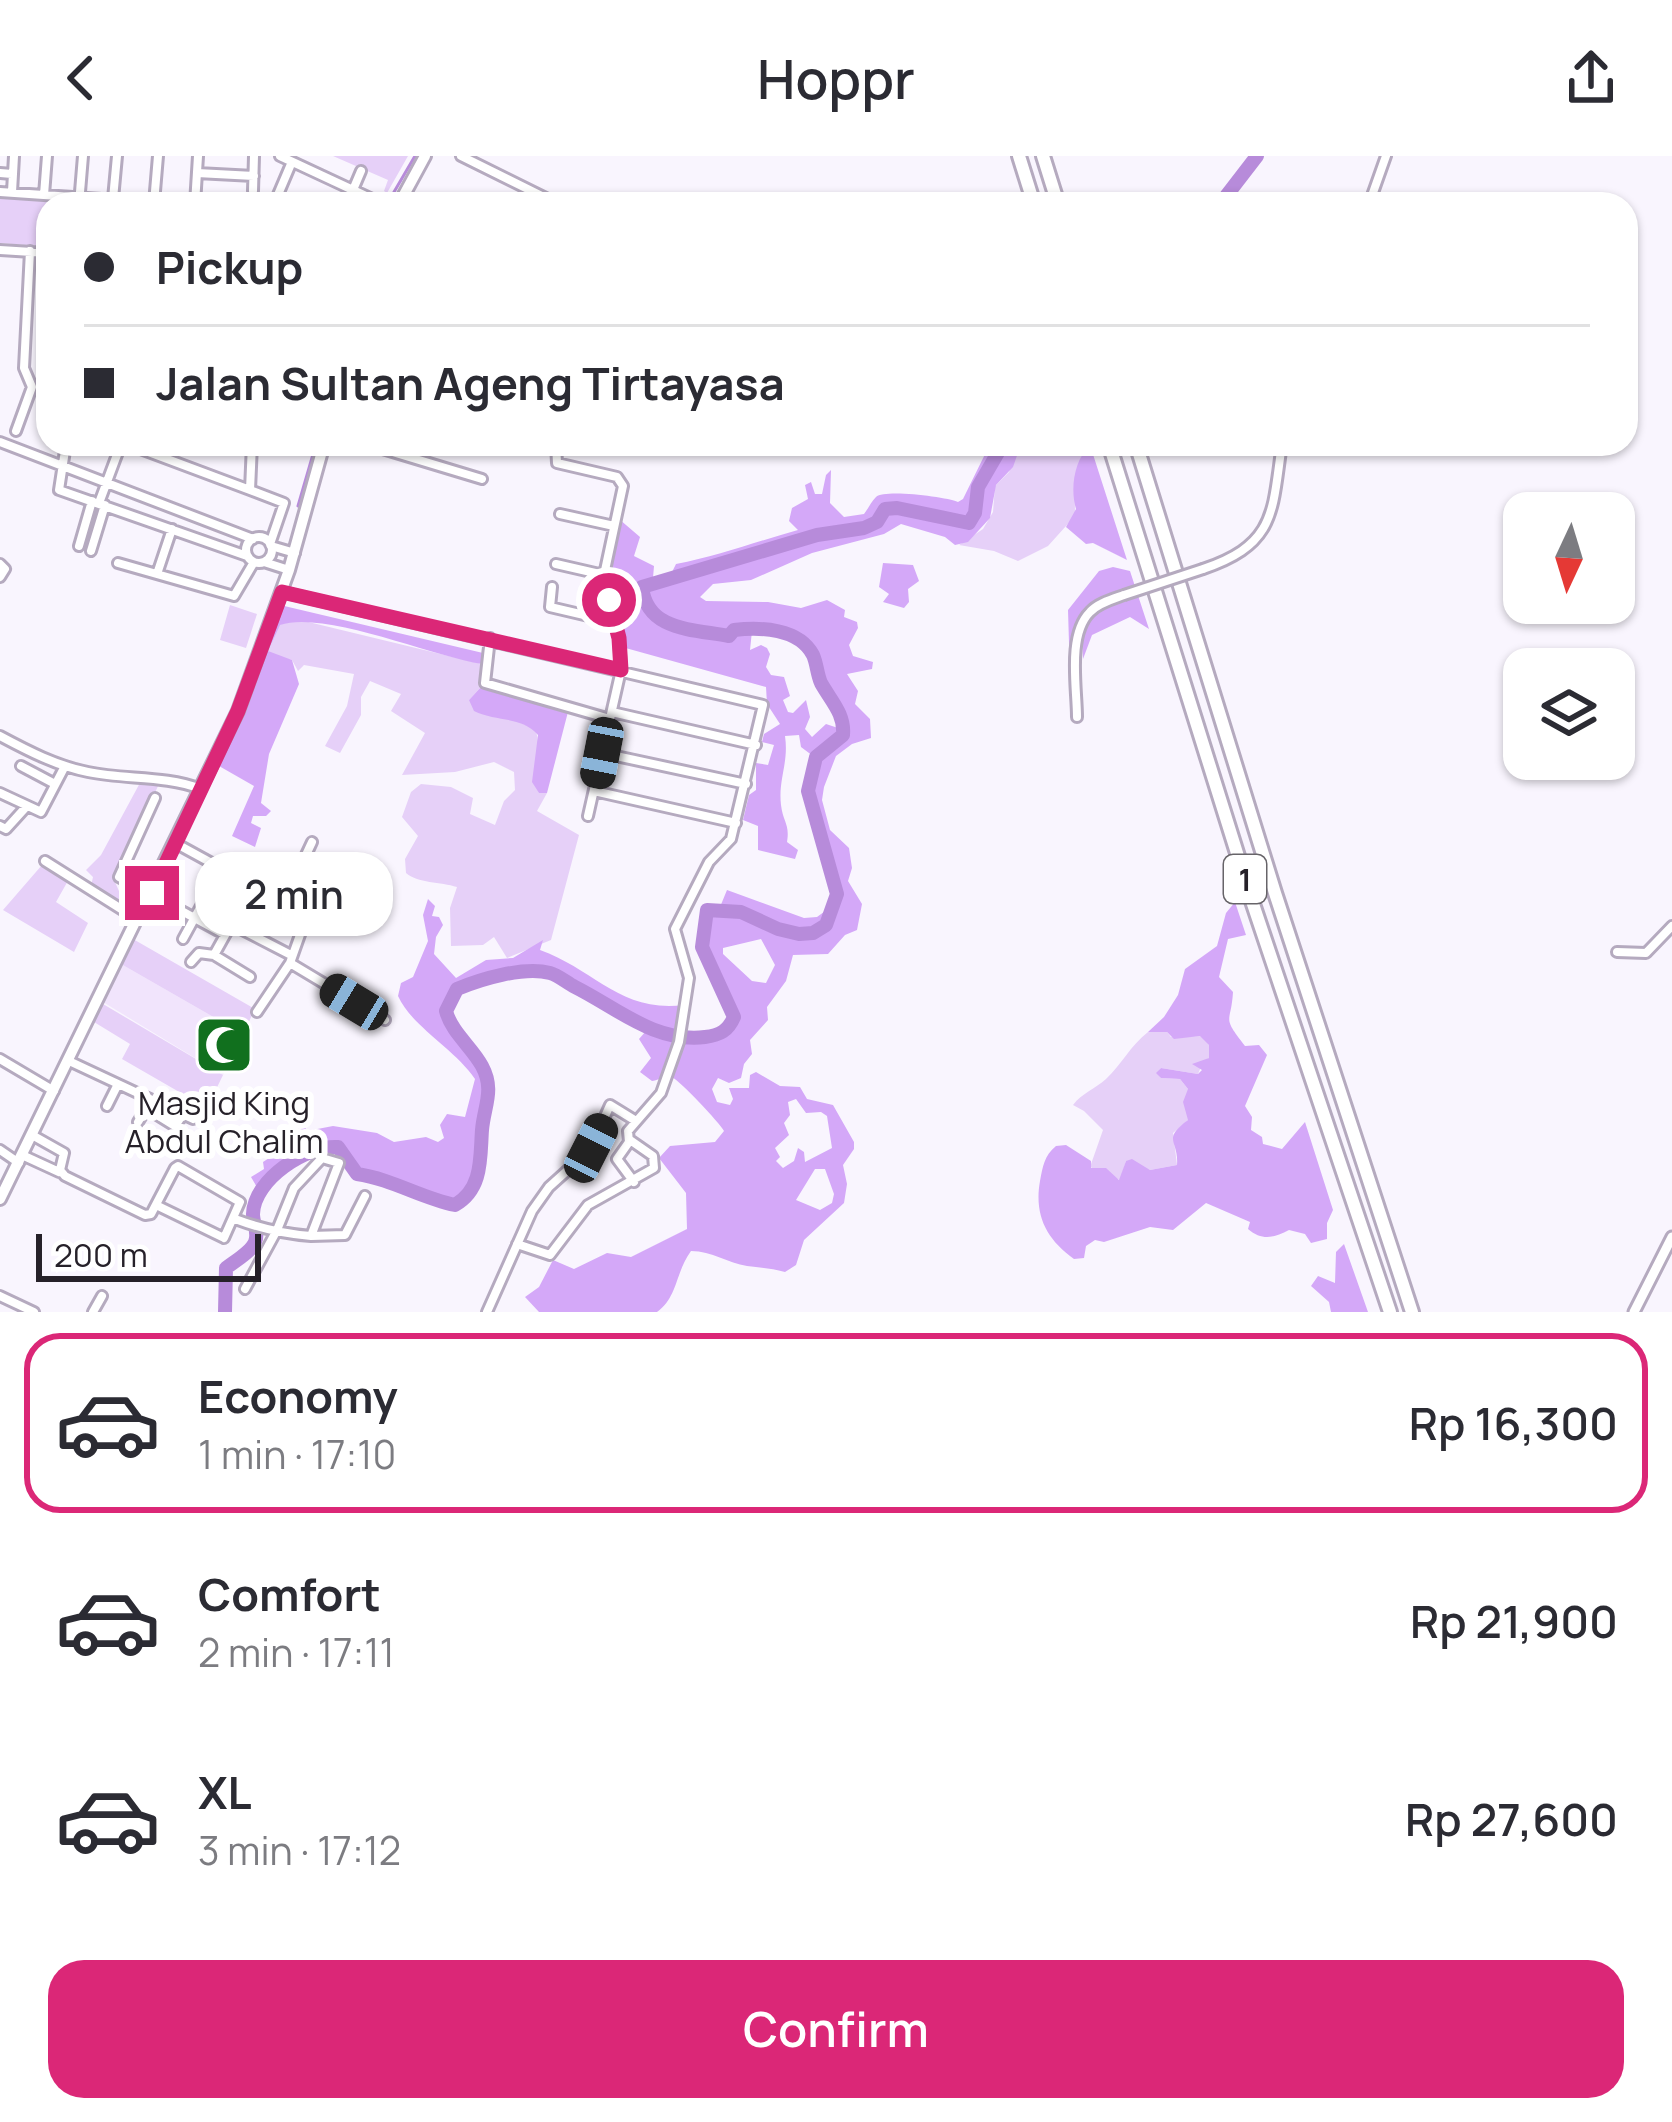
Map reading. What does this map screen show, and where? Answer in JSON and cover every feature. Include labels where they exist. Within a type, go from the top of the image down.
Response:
[{"type":"highway","points":[[1019,156],[1030,192]]},
{"type":"highway","points":[[1043,156],[1054,192]]},
{"type":"highway","name":"1","points":[[1113,456],[1263,936],[1390,1312]]},
{"type":"highway","name":"1","points":[[1140,456],[1412,1312]]},
{"type":"main road","points":[[406,192],[425,156]]},
{"type":"main road","points":[[0,1199],[12,1156],[32,1135],[49,1088],[70,1061],[134,917],[175,843],[196,787],[238,711],[282,592],[269,564],[293,552],[321,456]]},
{"type":"street","points":[[14,156],[6,192],[36,194]]},
{"type":"street","points":[[44,192],[47,156]]},
{"type":"street","points":[[80,192],[83,156]]},
{"type":"street","points":[[114,192],[117,156]]},
{"type":"street","points":[[155,192],[158,156]]},
{"type":"street","points":[[196,192],[198,156]]},
{"type":"street","points":[[253,191],[254,156]]},
{"type":"street","points":[[280,156],[353,191],[361,171]]},
{"type":"street","points":[[1374,192],[1386,156]]},
{"type":"street","points":[[468,157],[535,192]]},
{"type":"street","points":[[279,192],[291,164]]},
{"type":"street","points":[[197,172],[254,176]]},
{"type":"street","points":[[0,173],[12,174]]},
{"type":"street","points":[[0,250],[36,252]]},
{"type":"street","points":[[16,431],[35,380],[25,368],[30,251]]},
{"type":"street","points":[[0,442],[36,455]]},
{"type":"street","points":[[38,456],[293,552]]},
{"type":"street","points":[[64,456],[58,489],[269,564]]},
{"type":"street","points":[[79,547],[119,456]]},
{"type":"street","points":[[118,563],[234,596],[269,564],[284,503],[157,456]]},
{"type":"street","points":[[250,456],[250,490]]},
{"type":"street","points":[[406,456],[482,479]]},
{"type":"street","points":[[554,456],[557,463],[622,481],[604,575],[619,638],[621,670],[588,817]]},
{"type":"street","points":[[1077,717],[1080,628],[1091,610],[1237,555],[1265,530],[1273,514],[1280,456]]},
{"type":"street","points":[[91,551],[99,503]]},
{"type":"street","points":[[560,514],[614,526]]},
{"type":"street","points":[[157,574],[172,529]]},
{"type":"street","points":[[253,539],[247,546],[269,564]]},
{"type":"street","points":[[0,563],[5,569],[0,577]]},
{"type":"street","points":[[556,564],[604,575]]},
{"type":"street","points":[[551,587],[550,607],[614,622]]},
{"type":"street","points":[[282,592],[760,703],[764,710],[731,839],[710,862],[675,929],[689,978],[679,1042],[668,1079],[628,1131],[630,1140],[657,1163],[634,1182],[582,1211],[550,1256],[517,1244]]},
{"type":"street","points":[[490,638],[484,683],[611,716],[756,745]]},
{"type":"street","points":[[0,736],[87,772],[170,779],[196,787]]},
{"type":"street","points":[[602,753],[746,784]]},
{"type":"street","points":[[21,766],[55,784]]},
{"type":"street","points":[[0,793],[41,812],[65,766]]},
{"type":"street","points":[[594,791],[736,823]]},
{"type":"street","points":[[155,799],[118,875],[224,934]]},
{"type":"street","points":[[0,826],[6,829],[26,807]]},
{"type":"street","points":[[284,902],[312,842]]},
{"type":"street","points":[[175,843],[308,916],[290,959],[257,1012]]},
{"type":"street","points":[[45,861],[134,917]]},
{"type":"street","points":[[151,893],[174,876]]},
{"type":"street","points":[[151,893],[154,912]]},
{"type":"street","points":[[183,939],[207,895]]},
{"type":"street","points":[[214,956],[239,910]]},
{"type":"street","points":[[231,924],[386,1020]]},
{"type":"street","points":[[1617,952],[1646,952],[1672,926]]},
{"type":"street","points":[[191,962],[199,952],[250,977]]},
{"type":"street","points":[[0,1059],[49,1088]]},
{"type":"street","points":[[70,1061],[149,1104],[193,1119]]},
{"type":"street","points":[[107,1106],[118,1084]]},
{"type":"street","points":[[138,1122],[149,1104]]},
{"type":"street","points":[[487,1312],[549,1186],[590,1150],[610,1105],[636,1121]]},
{"type":"street","points":[[32,1135],[64,1153],[61,1173]]},
{"type":"street","points":[[630,1140],[617,1161],[634,1182]]},
{"type":"street","points":[[12,1156],[61,1173],[145,1216],[151,1214],[176,1168],[182,1166],[238,1199],[237,1220],[224,1238],[156,1205]]},
{"type":"street","points":[[245,1289],[299,1179],[322,1158],[336,1160],[339,1168],[311,1236]]},
{"type":"street","points":[[237,1220],[311,1236],[344,1235],[365,1196]]},
{"type":"street","points":[[1634,1312],[1672,1237]]},
{"type":"street","points":[[0,1296],[34,1312]]},
{"type":"street","points":[[93,1312],[102,1296]]},
{"type":"shaded area","points":[[333,156],[408,156],[386,192],[388,180]]},
{"type":"shaded area","points":[[0,197],[36,199],[36,246],[0,243]]},
{"type":"shaded area","points":[[984,456],[992,456],[975,486],[967,520],[884,506],[875,520],[863,525],[817,532],[716,565],[671,574],[676,564],[798,530],[789,521],[792,508],[808,499],[805,485],[811,482],[815,494],[822,494],[831,470],[830,503],[844,517],[864,514],[882,495],[963,499]]},
{"type":"shaded area","points":[[999,456],[1017,456],[996,485],[990,518],[968,542],[955,545],[945,537],[901,524],[884,534],[812,553],[751,580],[713,584],[700,597],[801,608],[827,600],[845,610],[844,617],[857,622],[849,645],[853,656],[873,662],[872,669],[847,674],[858,691],[855,704],[870,719],[871,738],[836,756],[822,800],[830,830],[849,848],[852,868],[848,881],[862,904],[857,930],[845,935],[828,954],[793,955],[786,981],[767,1007],[768,1020],[750,1040],[752,1054],[741,1078],[729,1083],[718,1078],[712,1089],[717,1102],[730,1105],[729,1088],[749,1088],[750,1075],[756,1072],[780,1086],[800,1087],[807,1099],[833,1105],[854,1142],[843,1165],[844,1203],[804,1240],[796,1265],[785,1272],[691,1251],[669,1299],[657,1312],[539,1312],[525,1297],[539,1287],[553,1260],[574,1269],[607,1253],[631,1257],[687,1229],[686,1193],[659,1158],[670,1146],[715,1142],[724,1131],[673,1078],[652,1081],[640,1072],[651,1058],[639,1039],[646,1031],[706,1040],[731,1031],[736,1020],[733,1003],[706,951],[709,913],[740,914],[777,931],[814,936],[829,926],[840,894],[811,790],[818,759],[846,737],[846,723],[814,650],[797,635],[773,626],[748,625],[728,633],[667,621],[647,603],[645,588],[818,537],[864,531],[879,524],[887,512],[970,525],[978,513],[980,488]],"holes":[[[761,939],[775,965],[766,983],[752,981],[723,954],[723,948]],[[796,1099],[806,1113],[827,1116],[832,1148],[805,1162],[798,1148],[794,1161],[783,1168],[776,1161],[780,1157],[775,1148],[789,1135],[784,1123],[790,1115],[788,1102]],[[815,1169],[825,1169],[834,1194],[832,1203],[820,1210],[796,1200]]]},
{"type":"shaded area","points":[[1016,456],[1082,456],[1077,469],[1075,516],[1048,546],[1018,561],[959,545],[983,529],[993,512],[995,486]]},
{"type":"shaded area","points":[[1082,456],[1094,456],[1127,560],[1086,544],[1066,527],[1076,509],[1077,467]]},
{"type":"shaded area","points":[[619,519],[640,537],[634,556],[654,566],[653,578],[639,585],[650,614],[671,628],[729,639],[735,633],[752,631],[750,650],[761,645],[767,648],[766,667],[771,675],[784,677],[790,696],[783,700],[788,712],[793,713],[806,700],[810,717],[805,729],[812,737],[826,724],[838,728],[841,734],[813,756],[801,747],[799,735],[785,736],[781,805],[787,842],[798,850],[795,859],[758,850],[758,826],[743,820],[749,795],[756,790],[756,763],[768,765],[774,745],[762,742],[764,734],[780,724],[767,704],[766,687],[622,647],[609,562]]},
{"type":"shaded area","points":[[883,563],[913,565],[919,581],[908,589],[909,602],[904,608],[883,602],[889,594],[879,587]]},
{"type":"shaded area","points":[[1113,567],[1130,571],[1149,629],[1130,617],[1092,635],[1083,659],[1081,630],[1070,676],[1068,610],[1099,571]]},
{"type":"shaded area","points":[[230,605],[257,614],[246,648],[220,640]]},
{"type":"shaded area","points":[[280,605],[483,653],[482,664],[350,629],[299,622],[280,625],[268,651],[292,660],[299,684],[269,754],[261,803],[271,811],[253,816],[251,823],[261,828],[255,847],[232,836],[254,786],[219,766],[242,716]]},
{"type":"shaded area","points":[[296,619],[482,664],[481,687],[469,700],[535,729],[537,783],[539,793],[547,793],[537,811],[579,835],[551,940],[507,958],[494,937],[483,945],[451,946],[450,908],[457,887],[406,873],[405,859],[418,836],[402,817],[411,792],[421,784],[451,787],[473,798],[470,814],[495,825],[504,801],[515,790],[514,772],[494,762],[455,772],[402,775],[425,733],[391,711],[401,694],[370,681],[361,697],[361,715],[340,753],[325,746],[347,706],[354,674],[304,665],[298,671],[292,660],[271,655],[268,651],[279,625]]},
{"type":"shaded area","points":[[481,687],[569,708],[547,793],[539,793],[532,782],[538,735],[524,725],[474,711],[469,700]]},
{"type":"shaded area","points":[[141,781],[160,782],[117,872],[115,882],[126,907],[91,886],[93,877],[86,870],[101,855]]},
{"type":"shaded area","points":[[42,865],[69,879],[56,902],[88,923],[74,952],[3,910]]},
{"type":"shaded area","points":[[727,890],[804,918],[817,917],[828,909],[824,923],[799,930],[786,928],[720,907]]},
{"type":"shaded area","points":[[428,899],[435,906],[432,916],[439,917],[443,925],[434,954],[456,978],[486,960],[513,958],[543,940],[540,950],[625,996],[662,1006],[684,1005],[680,1035],[623,1014],[553,970],[529,969],[455,987],[443,1011],[479,1068],[485,1089],[476,1167],[464,1195],[455,1202],[359,1172],[336,1147],[323,1145],[296,1155],[258,1189],[251,1177],[264,1169],[263,1162],[292,1143],[289,1130],[295,1117],[307,1131],[333,1126],[377,1133],[394,1142],[426,1137],[438,1142],[444,1138],[440,1125],[447,1114],[465,1117],[475,1079],[413,1018],[398,996],[401,983],[413,977],[428,941],[423,915]]},
{"type":"shaded area","points":[[1235,902],[1246,935],[1228,939],[1219,977],[1233,992],[1229,1020],[1233,1029],[1245,1046],[1259,1045],[1267,1055],[1245,1106],[1252,1117],[1251,1130],[1262,1137],[1263,1144],[1282,1149],[1305,1122],[1333,1210],[1327,1239],[1311,1243],[1305,1234],[1289,1230],[1263,1237],[1248,1229],[1250,1222],[1206,1203],[1173,1230],[1150,1227],[1104,1242],[1095,1240],[1086,1246],[1084,1258],[1074,1259],[1049,1234],[1041,1215],[1039,1193],[1046,1158],[1056,1146],[1066,1145],[1091,1161],[1091,1168],[1106,1168],[1119,1180],[1126,1161],[1132,1159],[1150,1170],[1177,1165],[1173,1136],[1188,1120],[1183,1102],[1188,1089],[1180,1079],[1161,1078],[1156,1073],[1161,1068],[1198,1074],[1202,1070],[1192,1064],[1209,1058],[1209,1045],[1200,1036],[1174,1039],[1167,1032],[1148,1032],[1178,995],[1185,969],[1217,946],[1226,913]]},
{"type":"shaded area","points":[[133,939],[255,1009],[243,1034],[121,964]]},
{"type":"shaded area","points":[[121,964],[243,1034],[223,1075],[103,1002]]},
{"type":"shaded area","points":[[103,1004],[223,1075],[207,1108],[122,1059],[130,1044],[94,1022]]},
{"type":"shaded area","points":[[1148,1032],[1203,1036],[1209,1058],[1198,1074],[1161,1068],[1157,1073],[1161,1078],[1180,1079],[1188,1089],[1188,1120],[1173,1133],[1177,1165],[1150,1170],[1126,1161],[1120,1180],[1090,1167],[1103,1130],[1073,1105],[1106,1079]]},
{"type":"shaded area","points":[[1344,1244],[1368,1312],[1331,1312],[1329,1302],[1311,1286],[1318,1276],[1335,1283],[1336,1252]]},
{"type":"waterway","points":[[394,192],[415,156]]},
{"type":"waterway","points":[[1229,192],[1257,156]]},
{"type":"waterway","points":[[298,506],[313,456]]},
{"type":"waterway","points":[[225,1312],[226,1268],[255,1242],[253,1214],[262,1188],[298,1158],[338,1147],[357,1174],[430,1198],[455,1205],[471,1190],[480,1162],[488,1083],[446,1011],[457,989],[515,972],[540,971],[653,1029],[670,1035],[710,1036],[726,1029],[734,1017],[702,947],[707,910],[741,912],[799,934],[826,925],[837,894],[808,791],[816,757],[843,735],[843,727],[813,655],[798,639],[778,631],[734,630],[729,636],[674,625],[652,612],[642,587],[817,535],[864,528],[877,522],[885,509],[969,523],[978,487],[996,456]]},
{"type":"place","name":"Masjid King Abdul Chalim","points":[[224,1045]]},
{"type":"route","points":[[152,893],[238,711],[282,592],[621,670],[609,600]]}]
